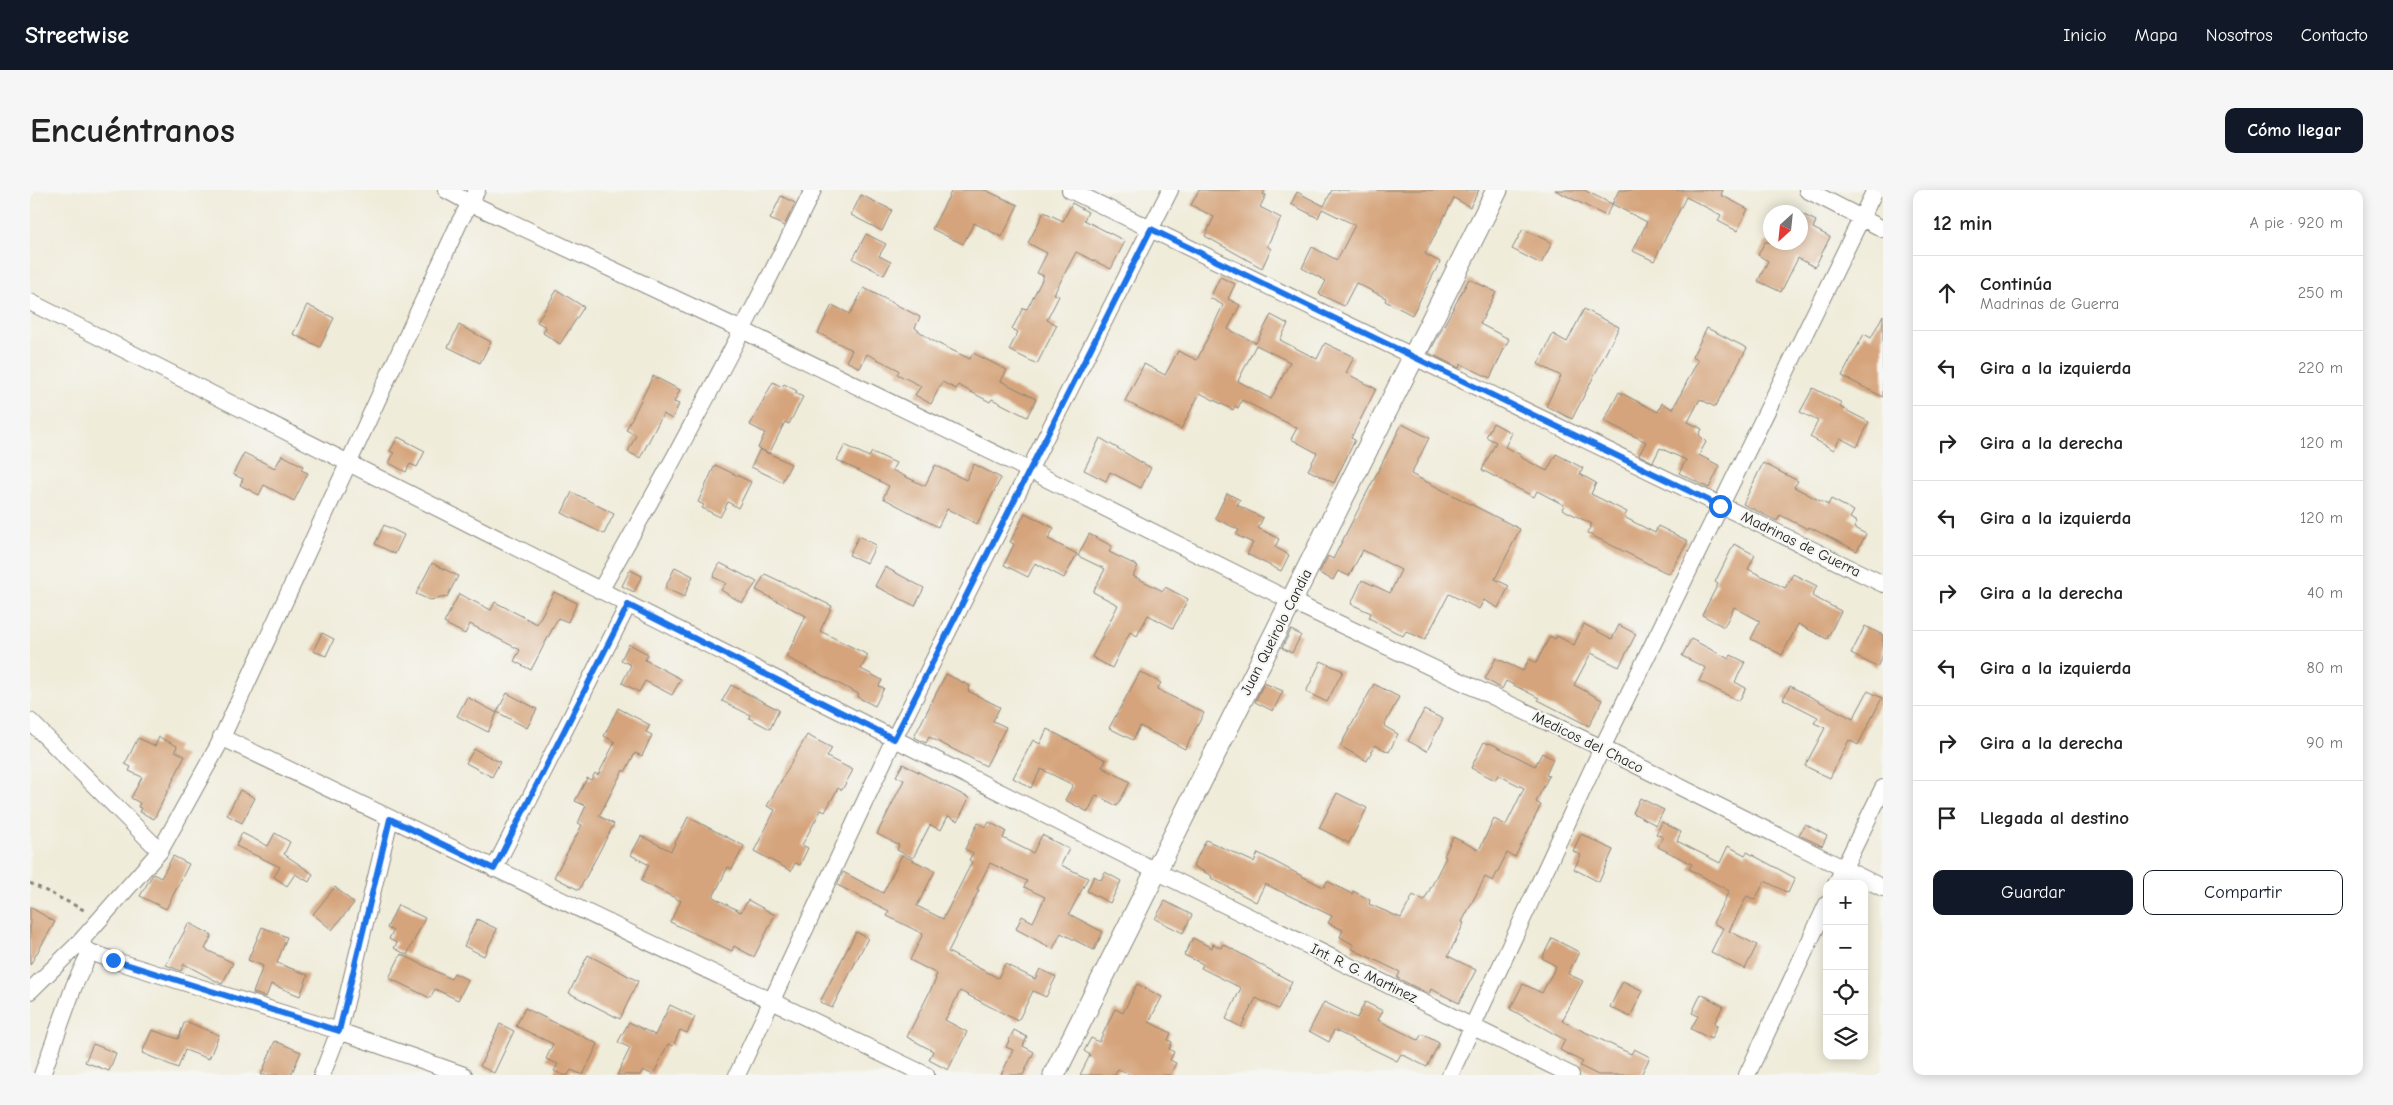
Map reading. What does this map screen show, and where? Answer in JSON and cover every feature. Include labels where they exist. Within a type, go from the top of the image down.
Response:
[{"type":"street","name":"Medicos del Chaco","points":[[446,190],[474,196],[1291,601],[1602,748],[1840,876],[1883,888]]},
{"type":"street","points":[[600,591],[668,472],[813,190]]},
{"type":"street","name":"Madrinas de Guerra","points":[[1070,190],[1883,584]]},
{"type":"street","points":[[737,1075],[894,739],[1170,190]]},
{"type":"street","name":"Juan Queirolo Candia","points":[[1054,1075],[1497,190]]},
{"type":"street","points":[[1807,190],[1883,229]]},
{"type":"street","points":[[1450,1075],[1602,748],[1874,190]]},
{"type":"street","points":[[30,991],[84,947],[160,851],[221,738],[459,223],[474,196]]},
{"type":"street","name":"Int. R. G. Martinez","points":[[30,302],[1156,871],[1571,1075]]},
{"type":"street","points":[[494,869],[628,605]]},
{"type":"street","points":[[30,721],[160,851]]},
{"type":"street","points":[[221,738],[926,1075]]},
{"type":"street","points":[[1840,876],[1883,788]]},
{"type":"street","points":[[322,1075],[339,1031],[390,819]]},
{"type":"street","points":[[1747,1075],[1823,913]]},
{"type":"street","points":[[84,947],[113,960],[339,1031],[464,1075]]},
{"type":"street","points":[[42,1075],[74,986],[84,947]]},
{"type":"path","points":[[30,883],[84,910]]},
{"type":"building","points":[[952,190],[985,190],[1018,205],[1002,237],[974,223],[963,244],[932,229]]},
{"type":"building","points":[[1199,190],[1265,190],[1263,194],[1266,195],[1260,207],[1281,218],[1267,246],[1271,249],[1262,268],[1205,236],[1214,217],[1191,205]]},
{"type":"building","points":[[1332,190],[1479,190],[1470,207],[1454,198],[1425,254],[1440,262],[1412,315],[1385,301],[1386,298],[1356,283],[1344,306],[1319,294],[1326,281],[1302,268],[1312,247],[1337,260],[1355,225],[1322,209],[1318,218],[1291,204],[1297,192],[1324,206]]},
{"type":"building","points":[[1555,190],[1584,190],[1612,204],[1606,216]]},
{"type":"building","points":[[1619,190],[1723,190],[1721,195],[1748,209],[1737,231],[1718,221],[1721,215],[1686,197],[1654,261],[1633,251],[1647,222],[1612,204]]},
{"type":"building","points":[[861,195],[892,210],[882,231],[851,215]]},
{"type":"building","points":[[781,196],[795,203],[784,226],[770,219]]},
{"type":"building","points":[[1072,203],[1088,212],[1084,220],[1125,241],[1111,269],[1076,252],[1054,294],[1059,296],[1047,320],[1057,325],[1037,364],[1009,350],[1018,332],[1012,329],[1023,308],[1027,309],[1044,276],[1037,273],[1047,253],[1028,243],[1044,212],[1063,221]]},
{"type":"building","points":[[1808,217],[1816,221],[1813,228],[1830,237],[1815,267],[1798,258],[1781,292],[1758,281],[1768,261],[1758,255],[1763,246],[1763,250],[1808,250]]},
{"type":"building","points":[[1523,229],[1552,243],[1541,264],[1512,249]]},
{"type":"building","points":[[866,234],[886,244],[879,256],[891,262],[884,275],[853,259]]},
{"type":"building","points":[[1220,277],[1235,284],[1228,299],[1240,305],[1228,329],[1256,343],[1271,315],[1288,324],[1280,340],[1317,359],[1325,343],[1354,357],[1346,373],[1376,389],[1351,438],[1355,440],[1334,483],[1308,470],[1317,453],[1291,439],[1297,428],[1242,400],[1238,408],[1235,406],[1233,410],[1200,393],[1181,429],[1125,401],[1144,364],[1165,375],[1178,351],[1197,360],[1223,305],[1210,298]],"holes":[[[1256,345],[1290,362],[1271,399],[1238,381]]]},
{"type":"building","points":[[1469,279],[1496,292],[1480,324],[1509,339],[1490,378],[1461,364],[1459,368],[1429,353]]},
{"type":"building","points":[[864,288],[920,317],[915,328],[931,340],[970,359],[973,353],[1007,370],[1001,381],[1036,399],[1027,417],[992,399],[990,402],[958,385],[956,389],[942,382],[931,404],[915,395],[921,386],[897,374],[899,371],[897,369],[867,354],[860,368],[846,361],[852,350],[818,333],[832,305],[850,314]]},
{"type":"building","points":[[557,290],[584,307],[560,344],[543,333],[546,327],[537,322]]},
{"type":"building","points":[[307,305],[334,318],[320,347],[293,334]]},
{"type":"building","points":[[1584,309],[1619,327],[1572,419],[1546,406],[1561,376],[1538,364],[1553,334],[1567,342]]},
{"type":"building","points":[[1883,315],[1883,397],[1842,376],[1864,334],[1871,338]]},
{"type":"building","points":[[459,325],[491,342],[480,363],[448,347]]},
{"type":"building","points":[[1707,328],[1747,348],[1715,407],[1700,399],[1688,422],[1702,429],[1699,435],[1706,442],[1699,455],[1720,466],[1709,488],[1679,473],[1686,460],[1660,448],[1653,462],[1639,455],[1646,442],[1604,421],[1619,392],[1658,412],[1662,403],[1673,409],[1698,360],[1692,357]]},
{"type":"building","points":[[653,376],[680,390],[674,402],[679,404],[672,419],[663,414],[640,458],[628,452],[636,435],[626,430]]},
{"type":"building","points":[[773,382],[782,387],[784,384],[797,391],[795,393],[803,397],[789,424],[785,422],[769,454],[758,448],[765,433],[750,425]]},
{"type":"building","points":[[1813,388],[1842,403],[1840,407],[1869,422],[1857,447],[1840,438],[1834,450],[1810,437],[1818,421],[1800,412]]},
{"type":"building","points":[[1493,423],[1512,433],[1505,447],[1521,455],[1520,457],[1547,471],[1556,454],[1583,468],[1580,474],[1596,483],[1591,494],[1627,512],[1624,517],[1655,533],[1658,526],[1688,541],[1669,574],[1587,533],[1592,524],[1562,509],[1564,505],[1537,491],[1534,497],[1482,470],[1496,442],[1486,437]]},
{"type":"building","points":[[1402,424],[1429,438],[1411,474],[1520,529],[1495,579],[1509,586],[1498,608],[1484,600],[1479,609],[1449,594],[1425,640],[1406,631],[1403,636],[1369,618],[1371,613],[1351,604],[1362,580],[1390,593],[1401,570],[1363,550],[1349,576],[1338,571],[1333,580],[1319,573],[1328,556],[1333,559]]},
{"type":"building","points":[[398,437],[425,451],[417,467],[410,464],[406,472],[389,463],[394,453],[390,451]]},
{"type":"building","points":[[1100,438],[1151,468],[1141,488],[1110,472],[1106,481],[1084,470]]},
{"type":"building","points":[[845,445],[869,457],[872,452],[896,463],[892,470],[925,486],[935,465],[966,480],[974,464],[1001,478],[977,524],[947,509],[938,527],[883,498],[889,486],[837,460]]},
{"type":"building","points":[[760,449],[791,464],[782,482],[751,467]]},
{"type":"building","points":[[244,453],[275,468],[282,455],[303,466],[301,470],[308,473],[294,501],[264,485],[259,495],[240,485],[243,479],[233,474]]},
{"type":"building","points":[[1763,463],[1798,481],[1794,487],[1828,505],[1831,499],[1854,511],[1850,518],[1857,522],[1854,528],[1866,534],[1857,551],[1780,515],[1777,521],[1743,504]]},
{"type":"building","points":[[715,465],[751,482],[738,508],[728,502],[720,517],[702,508],[704,505],[698,502]]},
{"type":"building","points":[[572,492],[614,514],[604,534],[562,513]]},
{"type":"building","points":[[1227,493],[1240,500],[1237,505],[1263,518],[1258,528],[1279,539],[1275,547],[1289,555],[1281,571],[1247,554],[1253,543],[1236,535],[1239,530],[1215,518]]},
{"type":"building","points":[[1025,513],[1054,528],[1048,539],[1077,554],[1064,578],[1035,563],[1028,577],[1004,565],[1014,544],[1010,542]]},
{"type":"building","points":[[384,525],[404,535],[395,554],[375,544]]},
{"type":"building","points":[[1089,534],[1112,546],[1109,552],[1138,566],[1133,576],[1163,591],[1165,587],[1188,599],[1173,628],[1148,615],[1137,636],[1130,632],[1112,668],[1092,657],[1118,605],[1093,592],[1105,569],[1078,556]]},
{"type":"building","points":[[859,536],[876,545],[867,563],[849,555]]},
{"type":"building","points":[[1734,544],[1755,555],[1748,569],[1785,588],[1793,574],[1817,586],[1812,596],[1841,611],[1827,639],[1798,624],[1782,655],[1751,639],[1760,621],[1734,607],[1724,627],[1702,615],[1718,584],[1715,582]]},
{"type":"building","points":[[432,563],[458,576],[447,597],[430,600],[416,594]]},
{"type":"building","points":[[720,563],[757,582],[742,603],[721,590],[726,583],[713,577]]},
{"type":"building","points":[[675,567],[693,576],[684,597],[665,588]]},
{"type":"building","points":[[885,567],[924,588],[915,606],[875,586]]},
{"type":"building","points":[[630,570],[642,576],[634,592],[622,586]]},
{"type":"building","points":[[765,574],[832,606],[820,631],[868,655],[861,669],[882,680],[879,686],[884,688],[875,706],[857,697],[859,694],[786,657],[806,616],[756,590]]},
{"type":"building","points":[[554,592],[577,603],[568,622],[558,618],[531,670],[514,661],[520,650],[470,624],[465,634],[444,623],[459,594],[491,610],[495,602],[537,624]]},
{"type":"building","points":[[1584,624],[1612,639],[1619,625],[1636,634],[1619,667],[1591,653],[1574,685],[1602,700],[1589,726],[1506,681],[1502,689],[1485,679],[1496,658],[1523,671],[1529,659],[1536,663],[1550,636],[1555,639],[1557,636],[1574,645]]},
{"type":"building","points":[[1865,626],[1883,635],[1883,655],[1877,667],[1851,654]]},
{"type":"building","points":[[1291,630],[1301,635],[1292,653],[1282,648]]},
{"type":"building","points":[[322,633],[334,639],[326,656],[313,651]]},
{"type":"building","points":[[1691,639],[1729,659],[1731,655],[1745,662],[1735,682],[1746,688],[1739,701],[1699,681],[1706,668],[1682,656]]},
{"type":"building","points":[[629,644],[648,654],[645,660],[681,679],[672,695],[645,681],[639,692],[622,683],[631,665],[621,660]]},
{"type":"building","points":[[1321,661],[1343,671],[1327,702],[1306,692]]},
{"type":"building","points":[[1140,672],[1161,683],[1157,689],[1204,713],[1185,749],[1140,726],[1133,740],[1109,728]]},
{"type":"building","points":[[946,674],[970,686],[968,691],[1000,707],[993,721],[1006,727],[986,766],[929,737],[926,743],[914,737]]},
{"type":"building","points":[[1264,683],[1283,691],[1273,711],[1255,702]]},
{"type":"building","points":[[1374,684],[1399,697],[1384,726],[1398,734],[1389,752],[1375,745],[1367,761],[1340,746]]},
{"type":"building","points":[[731,685],[779,710],[770,729],[749,718],[750,715],[722,701]]},
{"type":"building","points":[[1790,686],[1853,719],[1868,691],[1882,698],[1858,745],[1849,740],[1830,778],[1805,766],[1825,728],[1814,723],[1818,717],[1783,699]]},
{"type":"building","points":[[507,693],[537,709],[527,728],[497,712]]},
{"type":"building","points":[[467,697],[497,713],[488,732],[457,716]]},
{"type":"building","points":[[618,708],[650,725],[646,732],[652,735],[642,756],[635,753],[625,772],[623,770],[599,816],[614,824],[579,890],[554,877],[582,825],[578,823],[586,806],[575,801],[587,778],[591,780],[595,773],[598,775],[615,742],[604,736]]},
{"type":"building","points":[[1424,710],[1443,719],[1427,751],[1408,741]]},
{"type":"building","points":[[1047,729],[1106,760],[1102,767],[1130,782],[1117,806],[1096,795],[1088,812],[1065,800],[1073,785],[1041,769],[1031,788],[1013,778],[1033,740],[1040,744]]},
{"type":"building","points":[[807,735],[832,748],[827,757],[853,770],[842,790],[838,788],[825,812],[821,810],[802,845],[808,848],[800,865],[795,863],[791,871],[754,851],[775,810],[767,806]]},
{"type":"building","points":[[159,737],[177,746],[175,751],[185,756],[154,819],[140,812],[142,808],[138,807],[140,803],[131,798],[142,777],[129,771],[131,767],[125,764],[138,738],[155,746]]},
{"type":"building","points":[[1484,742],[1490,743],[1535,766],[1542,753],[1553,759],[1546,775],[1549,776],[1536,802],[1541,805],[1515,857],[1507,853],[1493,881],[1485,877],[1462,922],[1464,923],[1448,956],[1476,970],[1459,1003],[1431,989],[1429,994],[1397,978],[1400,972],[1352,949],[1354,945],[1340,937],[1343,930],[1328,923],[1332,916],[1265,884],[1256,902],[1193,866],[1206,840],[1254,862],[1258,853],[1321,886],[1324,887],[1327,881],[1352,894],[1353,891],[1370,900],[1369,904],[1401,918],[1413,895],[1424,901],[1446,857],[1444,856],[1453,837],[1479,850],[1494,819],[1506,825],[1524,788],[1498,775],[1495,780],[1471,768]]},
{"type":"building","points":[[474,749],[500,762],[492,777],[466,763]]},
{"type":"building","points":[[903,764],[969,798],[958,821],[948,816],[941,830],[930,825],[913,858],[897,850],[899,845],[877,834],[904,780],[896,776]]},
{"type":"building","points":[[240,790],[255,798],[242,823],[227,815]]},
{"type":"building","points":[[1337,793],[1367,808],[1349,843],[1319,828]]},
{"type":"building","points":[[1640,798],[1664,810],[1656,825],[1633,813]]},
{"type":"building","points":[[688,817],[744,846],[732,869],[728,867],[713,897],[741,912],[748,900],[775,915],[754,957],[734,946],[732,951],[670,922],[681,901],[641,881],[649,865],[631,855],[641,836],[671,851]]},
{"type":"building","points":[[989,822],[1006,831],[1003,838],[1033,853],[1042,835],[1069,849],[1061,865],[1088,878],[1069,914],[1103,932],[1094,950],[1061,933],[1053,949],[1016,929],[1022,916],[1033,922],[1045,897],[1024,887],[1027,881],[990,863],[977,889],[979,890],[948,952],[998,978],[1005,964],[1035,979],[1040,969],[1056,977],[1046,997],[1033,991],[1018,1021],[960,991],[945,1020],[967,1032],[948,1070],[929,1060],[933,1051],[907,1037],[937,974],[910,960],[923,934],[887,916],[889,911],[837,885],[843,872],[883,893],[902,855],[935,871],[917,906],[943,919],[972,862],[969,860],[973,853],[965,849],[978,823],[986,827]]},
{"type":"building","points":[[1662,822],[1681,832],[1677,841],[1720,863],[1728,846],[1745,855],[1747,852],[1795,878],[1788,893],[1765,881],[1755,900],[1747,896],[1729,931],[1757,945],[1745,969],[1711,952],[1723,928],[1713,923],[1729,891],[1689,869],[1692,864],[1658,847],[1663,837],[1656,834]]},
{"type":"building","points":[[1805,824],[1827,836],[1822,846],[1799,835]]},
{"type":"building","points":[[242,833],[268,846],[275,833],[290,842],[284,854],[313,874],[309,882],[295,874],[287,886],[274,877],[280,867],[236,846]]},
{"type":"building","points":[[1581,834],[1613,850],[1599,882],[1574,869],[1581,855],[1573,851]]},
{"type":"building","points":[[173,856],[189,864],[166,909],[140,896],[153,874],[161,878]]},
{"type":"building","points":[[1105,872],[1121,881],[1110,903],[1087,891],[1094,876],[1101,880]]},
{"type":"building","points":[[335,887],[354,903],[332,930],[313,914]]},
{"type":"building","points":[[1165,901],[1192,915],[1183,933],[1155,919]]},
{"type":"building","points":[[398,905],[425,918],[407,955],[394,948],[397,943],[389,939],[393,931],[387,928]]},
{"type":"building","points":[[30,907],[55,922],[30,965]]},
{"type":"building","points":[[477,919],[497,929],[484,956],[464,946]]},
{"type":"building","points":[[189,923],[212,935],[205,949],[233,963],[222,984],[184,964],[181,971],[166,965]]},
{"type":"building","points":[[262,927],[287,937],[277,963],[308,975],[300,996],[271,984],[266,997],[253,993],[263,966],[248,960]]},
{"type":"building","points":[[856,932],[868,938],[832,1008],[820,1002]]},
{"type":"building","points":[[1193,938],[1212,948],[1213,944],[1221,948],[1223,944],[1292,982],[1278,1009],[1256,998],[1241,1027],[1226,1019],[1241,988],[1201,968],[1203,964],[1184,955]]},
{"type":"building","points":[[1552,938],[1579,952],[1568,974],[1583,981],[1562,1021],[1631,1054],[1634,1049],[1650,1057],[1641,1075],[1598,1075],[1580,1066],[1583,1062],[1560,1050],[1565,1040],[1510,1009],[1523,984],[1542,993],[1556,966],[1542,958]]},
{"type":"building","points":[[401,954],[451,979],[454,973],[468,980],[458,1000],[435,989],[430,998],[389,978]]},
{"type":"building","points":[[588,955],[638,981],[620,1019],[569,993]]},
{"type":"building","points":[[1623,981],[1643,991],[1630,1017],[1610,1007]]},
{"type":"building","points":[[1137,984],[1162,997],[1149,1022],[1171,1033],[1168,1040],[1172,1042],[1169,1049],[1174,1052],[1170,1060],[1176,1063],[1170,1075],[1130,1075],[1118,1069],[1115,1075],[1080,1075],[1090,1055],[1084,1051],[1091,1038],[1099,1042],[1115,1009],[1123,1013]]},
{"type":"building","points":[[1701,994],[1723,1006],[1714,1024],[1717,1026],[1711,1039],[1691,1029],[1698,1016],[1692,1013]]},
{"type":"building","points":[[1324,1002],[1357,1018],[1365,1002],[1383,1011],[1378,1020],[1418,1040],[1422,1034],[1439,1043],[1427,1067],[1401,1054],[1397,1061],[1334,1030],[1329,1042],[1309,1031]]},
{"type":"building","points":[[670,1005],[695,1017],[687,1033],[680,1030],[673,1046],[668,1044],[653,1075],[643,1070],[640,1075],[617,1075],[630,1048],[618,1042],[629,1022],[655,1035]]},
{"type":"building","points":[[525,1008],[598,1044],[583,1075],[571,1070],[568,1075],[554,1071],[558,1064],[546,1059],[553,1044],[516,1026]]},
{"type":"building","points":[[185,1021],[219,1035],[209,1059],[185,1050],[178,1068],[142,1053],[152,1030],[178,1039]]},
{"type":"building","points":[[500,1024],[514,1031],[494,1073],[480,1066]]},
{"type":"building","points":[[1014,1030],[1027,1037],[1023,1046],[1034,1052],[1023,1075],[1001,1075],[1013,1050],[1006,1047]]},
{"type":"building","points":[[275,1041],[301,1052],[291,1075],[261,1075]]},
{"type":"building","points":[[93,1044],[116,1053],[109,1071],[85,1062]]},
{"type":"route","points":[[113,960],[339,1031],[390,819],[494,869],[628,605],[894,739],[1151,229],[1720,506]]}]
